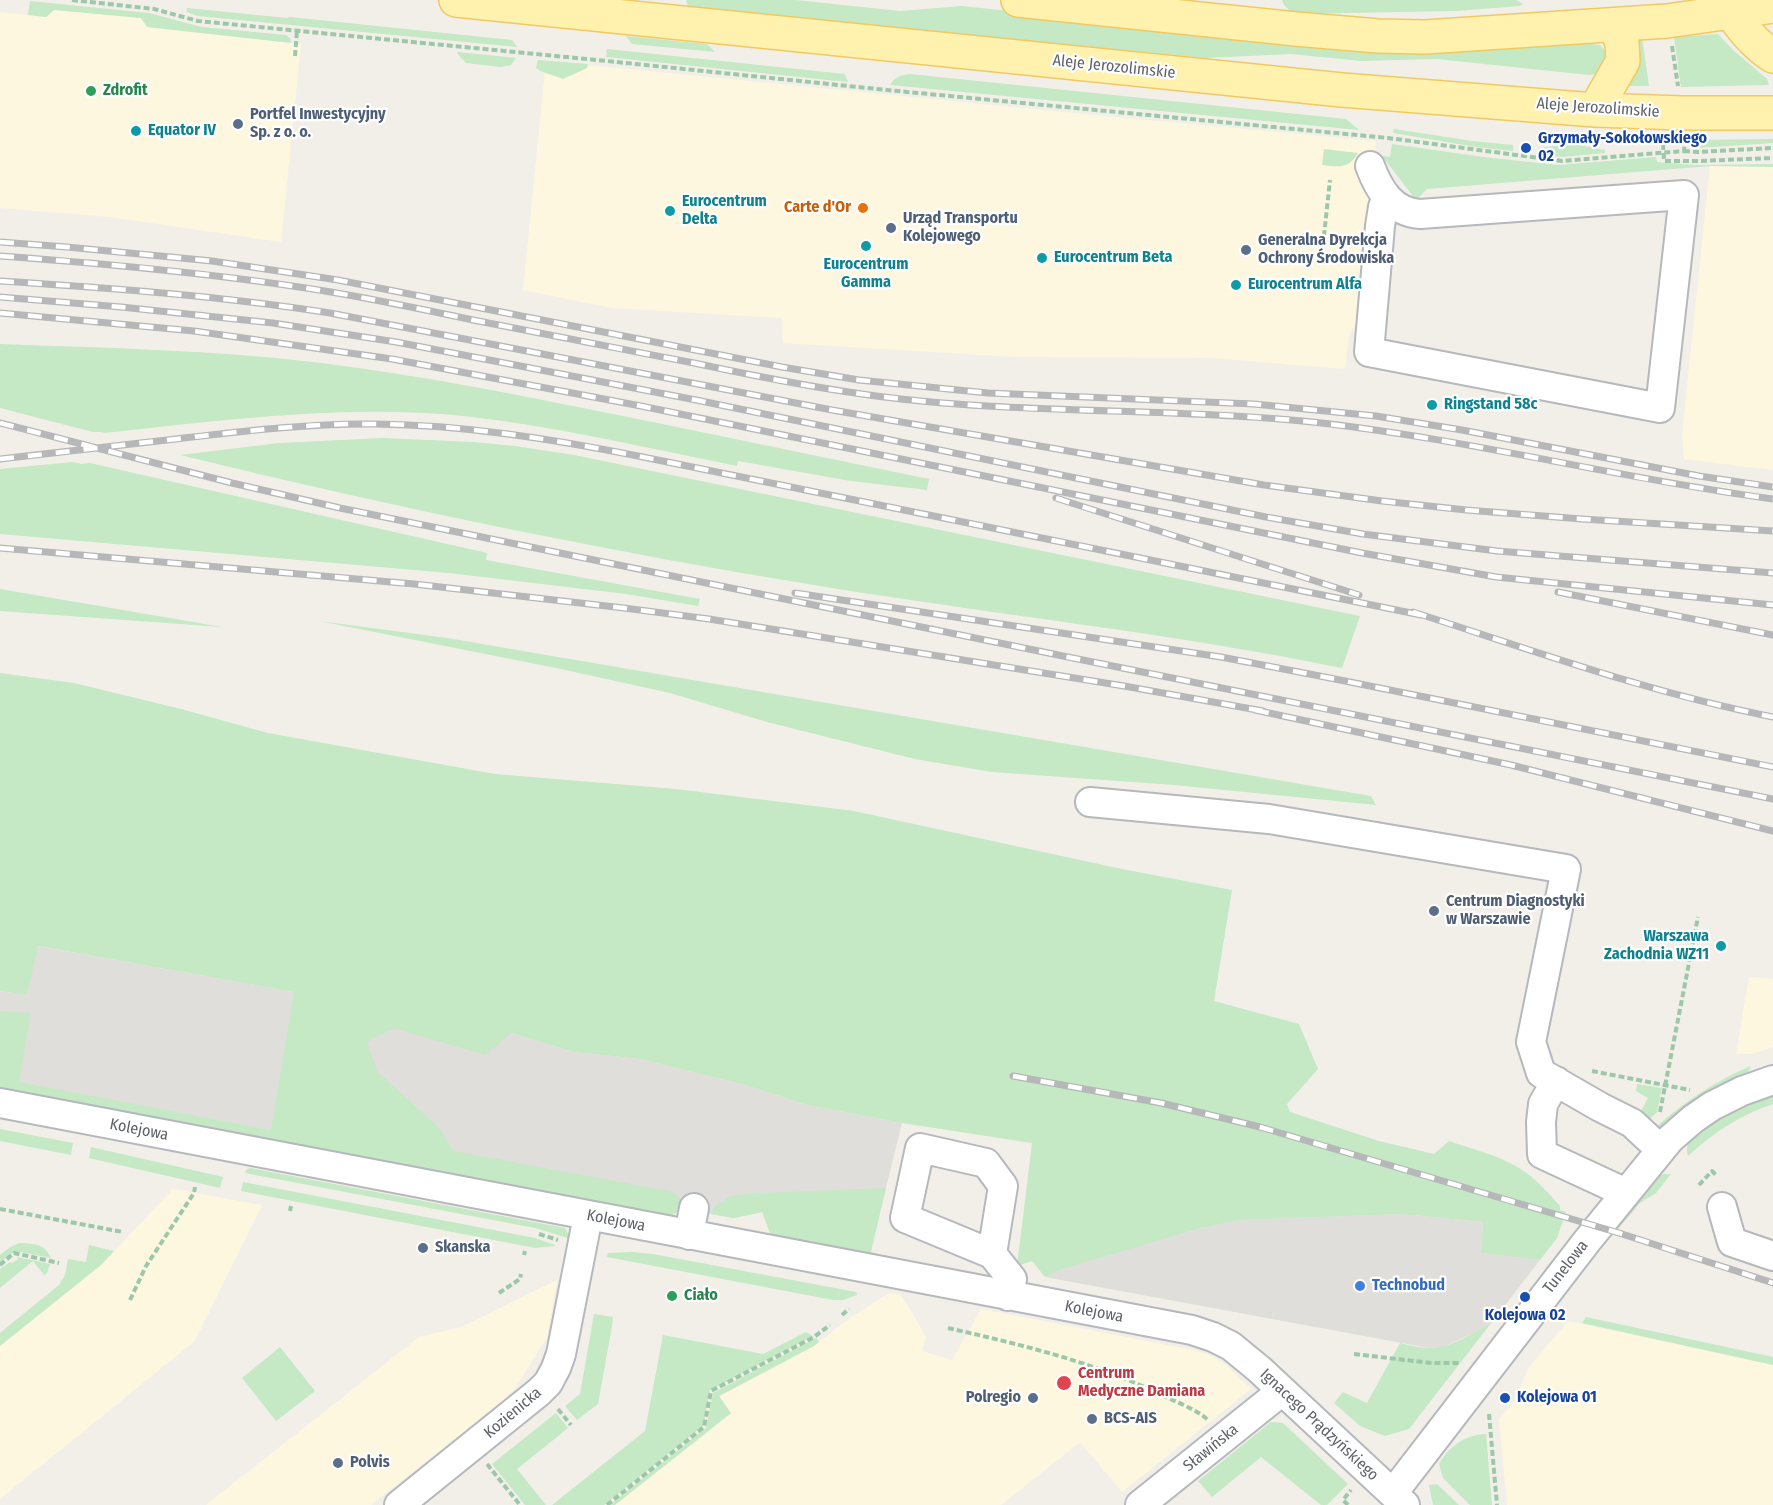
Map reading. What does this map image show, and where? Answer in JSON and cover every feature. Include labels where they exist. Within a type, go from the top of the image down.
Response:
[{"type":"main road","name":"Aleje Jerozolimskie","points":[[456,0],[651,10],[1342,90],[1595,110],[1773,113]]},
{"type":"main road","points":[[1018,0],[1296,29],[1378,36],[1425,37],[1667,21],[1727,6],[1773,6]]},
{"type":"main road","points":[[1727,6],[1748,34],[1773,56]]},
{"type":"main road","points":[[1595,110],[1623,62],[1622,43],[1615,25]]},
{"type":"street","points":[[1370,166],[1387,198],[1408,213],[1684,195],[1660,408],[1369,351],[1380,226],[1387,198]]},
{"type":"street","points":[[1090,802],[1269,819],[1566,869],[1531,1042],[1541,1072],[1632,1123],[1661,1150]]},
{"type":"street","name":"Tunelowa","points":[[1399,1499],[1558,1277],[1661,1150],[1702,1112],[1742,1090],[1773,1080]]},
{"type":"street","points":[[1565,1086],[1543,1104],[1542,1154],[1626,1192]]},
{"type":"street","name":"Kolejowa","points":[[0,1103],[588,1216],[692,1222],[1008,1296],[1192,1330],[1231,1346]]},
{"type":"street","points":[[1722,1207],[1732,1242],[1773,1256]]},
{"type":"street","name":"Kozienicka","points":[[399,1505],[513,1414],[548,1383],[561,1354],[588,1216]]},
{"type":"street","points":[[992,1254],[1012,1279],[1008,1296]]},
{"type":"street","name":"Ignacego Prądzyńskiego","points":[[1231,1346],[1259,1369],[1399,1499]]},
{"type":"street","name":"Sławińska","points":[[1140,1505],[1282,1391]]},
{"type":"path","points":[[72,0],[154,9],[198,21],[1388,138],[1562,161],[1684,151],[1773,148]]},
{"type":"path","points":[[295,56],[297,31]]},
{"type":"path","points":[[1672,44],[1678,88]]},
{"type":"path","points":[[1684,151],[1685,137]]},
{"type":"path","points":[[1663,144],[1664,160],[1773,158]]},
{"type":"path","points":[[1322,254],[1330,180]]},
{"type":"path","points":[[1658,1119],[1698,918]]},
{"type":"path","points":[[1565,1086],[1589,1071],[1694,1090]]},
{"type":"path","points":[[1699,1185],[1712,1171],[1716,1175]]},
{"type":"path","points":[[130,1300],[146,1266],[194,1193],[195,1187]]},
{"type":"path","points":[[0,1209],[123,1232]]},
{"type":"path","points":[[0,1265],[14,1253],[59,1263]]},
{"type":"path","points":[[499,1293],[520,1279],[521,1275]]},
{"type":"path","points":[[842,1316],[849,1309]]},
{"type":"path","points":[[607,1505],[704,1427],[711,1391],[814,1337],[830,1325]]},
{"type":"path","points":[[948,1328],[1030,1347],[1104,1370],[1201,1414],[1213,1425]]},
{"type":"path","points":[[1354,1353],[1431,1363],[1462,1363]]},
{"type":"path","points":[[556,1406],[571,1425]]},
{"type":"path","points":[[1489,1414],[1497,1505]]},
{"type":"path","points":[[486,1464],[520,1505]]},
{"type":"path","points":[[1348,1505],[1343,1500],[1356,1485]]},
{"type":"shaded area","points":[[54,10],[141,18],[147,27],[301,44],[281,242],[110,217],[0,208],[0,12],[46,17]]},
{"type":"shaded area","points":[[546,61],[1376,141],[1356,323],[1349,335],[1345,369],[1212,358],[1015,357],[783,343],[782,318],[612,308],[523,290]]},
{"type":"shaded area","points":[[1710,166],[1773,167],[1773,470],[1684,459],[1682,435]]},
{"type":"shaded area","points":[[37,946],[511,1033],[574,1052],[640,1059],[745,1085],[807,1105],[902,1123],[870,1252],[762,1212],[734,1218],[711,1214],[694,1208],[0,1079],[0,991],[27,995]]},
{"type":"shaded area","points":[[1749,977],[1773,979],[1773,1047],[1752,1054],[1736,1054]]},
{"type":"shaded area","points":[[173,1189],[262,1205],[195,1341],[0,1499],[0,1346],[101,1265]]},
{"type":"shaded area","points":[[1402,1214],[1483,1222],[1481,1253],[1540,1260],[1492,1322],[1443,1347],[1429,1348],[1045,1277],[1057,1270],[1198,1229],[1240,1220]]},
{"type":"shaded area","points":[[557,1280],[547,1337],[518,1384],[506,1398],[371,1505],[206,1505],[419,1337],[461,1327]]},
{"type":"shaded area","points":[[889,1293],[901,1295],[926,1337],[922,1351],[952,1360],[981,1309],[1193,1350],[1212,1356],[1226,1365],[1251,1389],[1122,1492],[1080,1442],[1001,1505],[615,1505],[731,1414],[719,1397],[814,1346],[851,1317]]},
{"type":"shaded area","points":[[1568,1321],[1773,1365],[1773,1505],[1507,1505],[1499,1419],[1513,1403],[1529,1367]]},
{"type":"green space","points":[[686,0],[796,0],[900,11],[962,6],[1363,49],[1583,40],[1585,43],[1600,45],[1608,57],[1598,74],[1589,75],[1437,59],[1361,61],[1291,54],[1206,58],[692,8],[688,6]]},
{"type":"green space","points":[[1282,0],[1516,0],[1523,4],[1457,11],[1293,14]]},
{"type":"green space","points":[[30,1],[149,13],[202,27],[286,35],[290,38],[291,43],[147,27],[141,18],[54,10],[46,17],[28,15]]},
{"type":"green space","points":[[187,8],[512,40],[517,47],[198,16],[187,12]]},
{"type":"green space","points":[[1718,34],[1767,79],[1769,85],[1681,87],[1674,37]]},
{"type":"green space","points":[[626,36],[707,44],[715,52],[632,44]]},
{"type":"green space","points":[[1642,37],[1649,86],[1626,86],[1638,64],[1637,40]]},
{"type":"green space","points":[[607,49],[845,74],[848,82],[606,57]]},
{"type":"green space","points":[[458,52],[516,58],[511,65],[501,67],[466,63]]},
{"type":"green space","points":[[538,60],[588,64],[587,68],[563,79],[536,68]]},
{"type":"green space","points":[[910,74],[1346,119],[1359,130],[890,85],[898,77]]},
{"type":"green space","points":[[1394,129],[1513,145],[1513,151],[1393,133]]},
{"type":"green space","points":[[1773,139],[1773,143],[1697,148],[1692,146],[1688,140]]},
{"type":"green space","points":[[1392,144],[1558,165],[1656,157],[1657,162],[1695,165],[1773,164],[1773,167],[1710,166],[1427,189],[1416,200],[1382,156],[1390,157]]},
{"type":"green space","points":[[1573,144],[1605,150],[1605,153],[1562,157],[1538,154],[1538,148]]},
{"type":"green space","points":[[1324,149],[1358,153],[1347,164],[1328,166],[1322,165]]},
{"type":"green space","points":[[0,344],[201,352],[360,368],[516,395],[929,479],[927,490],[851,481],[738,461],[737,466],[532,425],[419,413],[284,415],[105,433],[93,432],[0,408]]},
{"type":"green space","points":[[383,438],[473,442],[574,455],[1360,616],[1342,668],[1213,645],[891,597],[663,559],[340,493],[180,455],[279,443]]},
{"type":"green space","points":[[73,462],[90,463],[487,553],[486,560],[700,599],[698,606],[626,594],[449,573],[0,534],[0,469]]},
{"type":"green space","points":[[0,589],[222,627],[0,611]]},
{"type":"green space","points":[[319,621],[447,638],[1371,796],[1376,805],[1174,785],[992,772],[915,759],[767,722],[670,693]]},
{"type":"green space","points":[[0,673],[74,683],[268,733],[495,774],[676,789],[854,811],[1117,868],[1232,890],[1214,1001],[1299,1024],[1318,1069],[1287,1104],[1290,1112],[1379,1141],[1434,1154],[1449,1141],[1502,1159],[1530,1176],[1560,1206],[1560,1210],[1566,1212],[1557,1238],[1540,1260],[1481,1253],[1483,1222],[1402,1214],[1240,1220],[1198,1229],[1059,1270],[1045,1277],[1032,1261],[1017,1266],[1032,1143],[902,1123],[807,1105],[745,1085],[640,1059],[574,1052],[511,1033],[485,1055],[394,1028],[367,1042],[377,1071],[440,1129],[453,1151],[669,1191],[678,1196],[683,1206],[669,1219],[0,1090],[0,1011],[31,1013],[19,1082],[271,1130],[294,992],[38,946],[27,995],[0,991]]},
{"type":"green space","points":[[1751,1066],[1748,1073],[1713,1090],[1708,1090],[1663,1127],[1657,1126],[1701,1092]]},
{"type":"green space","points":[[1637,1084],[1662,1088],[1657,1112],[1648,1121],[1639,1115],[1648,1098],[1636,1091]]},
{"type":"green space","points":[[1773,1094],[1773,1104],[1728,1126],[1688,1156],[1689,1142],[1708,1127],[1735,1110]]},
{"type":"green space","points":[[0,1129],[73,1143],[71,1155],[0,1141]]},
{"type":"green space","points":[[91,1147],[223,1177],[220,1188],[89,1158]]},
{"type":"green space","points":[[250,1168],[565,1228],[571,1239],[535,1228],[245,1173]]},
{"type":"green space","points":[[1664,1174],[1671,1174],[1656,1193],[1640,1203],[1618,1229],[1614,1228],[1656,1178]]},
{"type":"green space","points":[[243,1182],[535,1238],[555,1246],[535,1248],[241,1191]]},
{"type":"green space","points":[[886,1188],[871,1252],[967,1277],[772,1238],[762,1212],[734,1218],[711,1214],[714,1207],[731,1196]]},
{"type":"green space","points":[[19,1243],[42,1247],[51,1258],[15,1251],[0,1262],[0,1255]]},
{"type":"green space","points":[[89,1245],[114,1251],[101,1265],[0,1346],[0,1333],[59,1285],[65,1275],[68,1259],[86,1262]]},
{"type":"green space","points":[[632,1252],[856,1292],[857,1295],[843,1300],[833,1300],[607,1257],[608,1253]]},
{"type":"green space","points":[[17,1257],[50,1264],[47,1273],[44,1275],[33,1261],[0,1288],[0,1269],[18,1259]]},
{"type":"green space","points":[[594,1314],[613,1317],[612,1326],[598,1404],[577,1420],[565,1406],[580,1394]]},
{"type":"green space","points":[[1586,1317],[1773,1357],[1773,1365],[1582,1323]]},
{"type":"green space","points":[[1492,1322],[1409,1429],[1385,1436],[1360,1426],[1334,1403],[1343,1392],[1367,1403],[1400,1343],[1424,1348],[1445,1346]]},
{"type":"green space","points":[[806,1332],[813,1336],[710,1390],[703,1426],[604,1505],[552,1505],[645,1431],[663,1335],[763,1354]]},
{"type":"green space","points":[[816,1338],[819,1342],[814,1346],[719,1396],[731,1413],[615,1505],[610,1505],[706,1428],[713,1393]]},
{"type":"green space","points":[[280,1347],[315,1391],[276,1421],[242,1378]]},
{"type":"green space","points":[[556,1413],[568,1428],[517,1469],[546,1505],[525,1505],[492,1464]]},
{"type":"green space","points":[[1271,1422],[1283,1423],[1348,1484],[1327,1505],[1321,1505],[1261,1457],[1212,1497],[1198,1481]]},
{"type":"green space","points":[[1486,1434],[1492,1505],[1470,1505],[1443,1478],[1439,1464],[1447,1453],[1464,1439]]},
{"type":"green space","points":[[1437,1484],[1459,1505],[1433,1505],[1429,1485]]},
{"type":"railway","points":[[0,242],[212,261],[338,280],[859,380],[988,393],[1254,404],[1376,416],[1462,430],[1699,476],[1773,487]]},
{"type":"railway","points":[[0,256],[166,270],[331,292],[778,380],[862,394],[972,405],[1302,421],[1420,437],[1773,499]]},
{"type":"railway","points":[[0,281],[166,293],[330,313],[832,410],[1264,485],[1466,510],[1773,531]]},
{"type":"railway","points":[[0,297],[273,323],[396,342],[696,400],[1266,517],[1363,534],[1497,551],[1773,573]]},
{"type":"railway","points":[[0,313],[194,331],[392,359],[641,406],[1362,553],[1496,577],[1773,605]]},
{"type":"railway","points":[[0,423],[232,483],[340,508],[1773,799]]},
{"type":"railway","points":[[0,459],[298,427],[376,424],[475,430],[638,456],[1421,615]]},
{"type":"railway","points":[[1056,498],[1359,595]]},
{"type":"railway","points":[[0,548],[414,584],[624,608],[709,619],[1124,686],[1263,711]]},
{"type":"railway","points":[[1558,592],[1773,635]]},
{"type":"railway","points":[[795,593],[1221,657],[1773,767]]},
{"type":"railway","points":[[1413,612],[1636,683],[1773,717]]},
{"type":"railway","points":[[1255,710],[1511,765],[1773,831]]},
{"type":"railway","points":[[1013,1076],[1161,1103],[1260,1127],[1619,1233],[1773,1283]]},
{"type":"place","name":"Zdrofit","points":[[91,91]]},
{"type":"place","name":"Portfel Inwestycyjny Sp. z o. o.","points":[[238,124]]},
{"type":"place","name":"Equator IV","points":[[136,131]]},
{"type":"place","name":"Grzymały-Sokołowskiego 02","points":[[1526,148]]},
{"type":"place","name":"Carte d'Or","points":[[863,208]]},
{"type":"place","name":"Eurocentrum Delta","points":[[670,211]]},
{"type":"place","name":"Urząd Transportu Kolejowego","points":[[891,228]]},
{"type":"place","name":"Eurocentrum Gamma","points":[[866,246]]},
{"type":"place","name":"Generalna Dyrekcja Ochrony Środowiska","points":[[1246,250]]},
{"type":"place","name":"Eurocentrum Beta","points":[[1042,258]]},
{"type":"place","name":"Eurocentrum Alfa","points":[[1236,285]]},
{"type":"place","name":"Ringstand 58c","points":[[1432,405]]},
{"type":"place","name":"Centrum Diagnostyki w Warszawie","points":[[1434,911]]},
{"type":"place","name":"Warszawa Zachodnia WZ11","points":[[1721,946]]},
{"type":"place","name":"Skanska","points":[[423,1248]]},
{"type":"place","name":"Technobud","points":[[1360,1286]]},
{"type":"place","name":"Ciało","points":[[672,1296]]},
{"type":"place","name":"Kolejowa 02","points":[[1525,1297]]},
{"type":"place","name":"Centrum Medyczne Damiana","points":[[1064,1383]]},
{"type":"place","name":"Polregio","points":[[1033,1398]]},
{"type":"place","name":"Kolejowa 01","points":[[1505,1398]]},
{"type":"place","name":"BCS-AIS","points":[[1092,1419]]},
{"type":"place","name":"Polvis","points":[[338,1463]]}]
